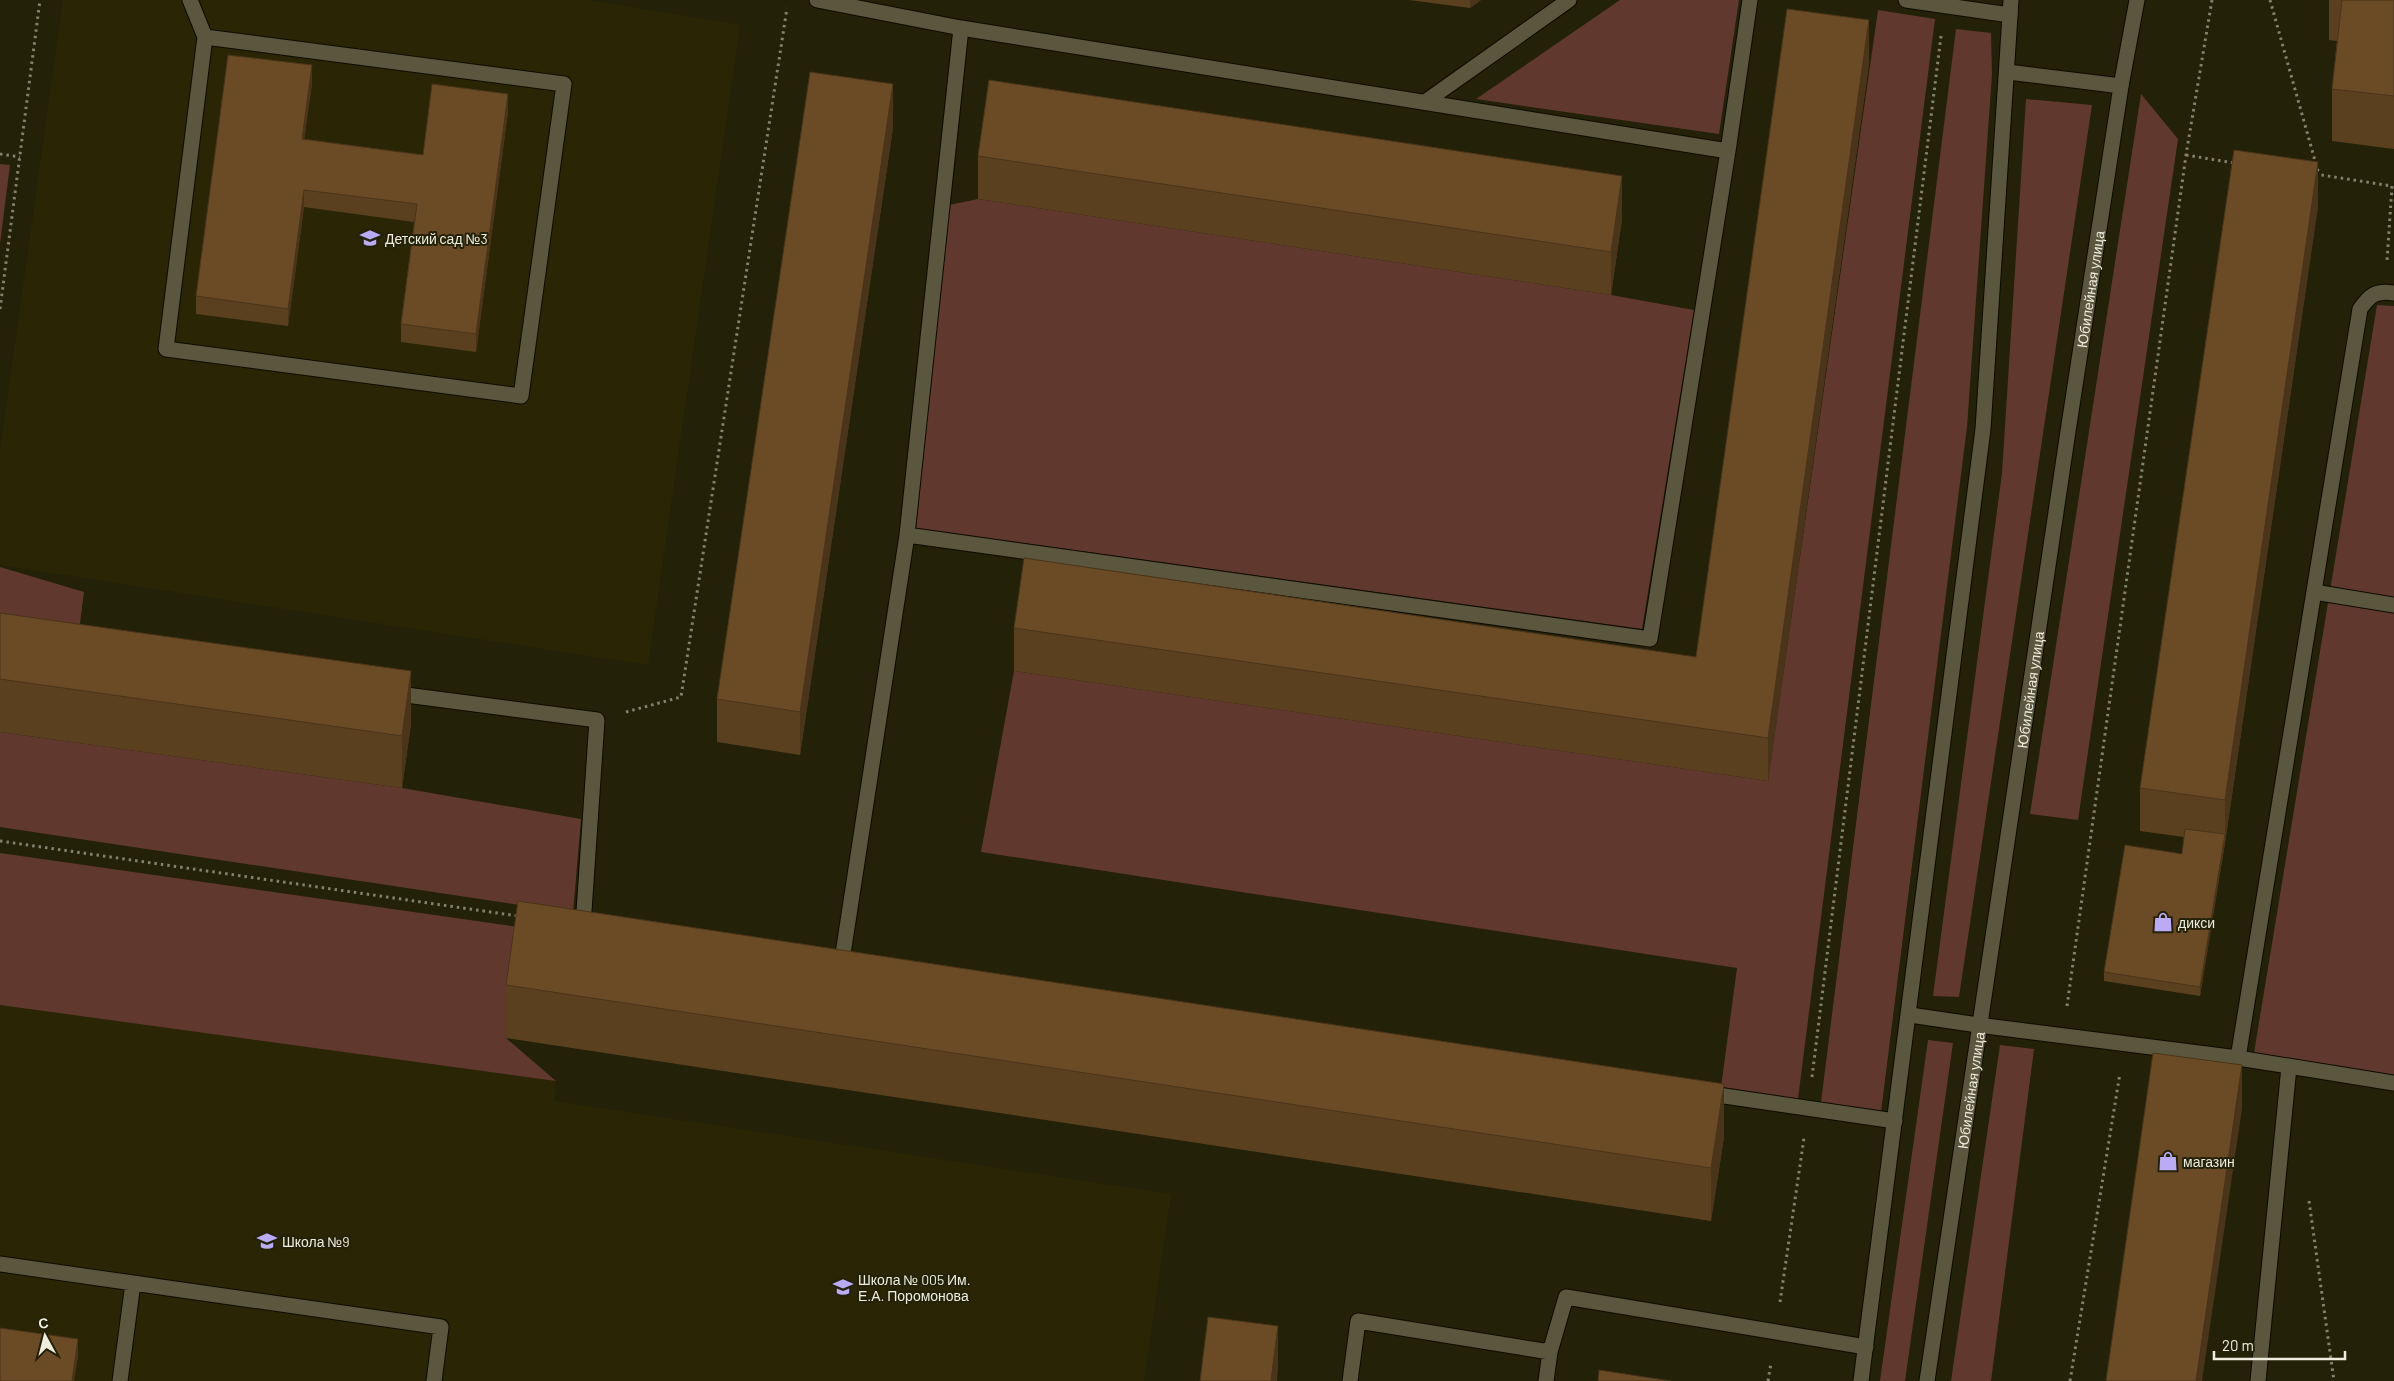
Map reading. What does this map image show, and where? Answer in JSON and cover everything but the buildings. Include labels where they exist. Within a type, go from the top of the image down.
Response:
[{"type":"street","points":[[190,0],[205,37],[166,349],[520,396],[564,84],[205,37]]},
{"type":"street","points":[[817,0],[961,28],[1728,151]]},
{"type":"street","points":[[1425,102],[1569,0]]},
{"type":"street","points":[[907,535],[1650,639],[1728,151],[1750,0]]},
{"type":"street","points":[[1906,0],[2010,15]]},
{"type":"street","points":[[1862,1381],[1983,429],[2008,72],[2011,0]]},
{"type":"street","name":"Юбилейная улица","points":[[1927,1381],[1978,1025],[2121,86],[2137,0]]},
{"type":"street","points":[[822,964],[846,968],[907,535],[961,28]]},
{"type":"street","points":[[2008,72],[2121,86]]},
{"type":"street","points":[[2238,1058],[2360,309],[2369,296],[2389,292]]},
{"type":"street","points":[[2314,592],[2394,605]]},
{"type":"street","points":[[372,690],[597,720],[583,926],[602,929]]},
{"type":"street","points":[[1910,1015],[2062,1037],[2238,1058],[2394,1083]]},
{"type":"street","points":[[2258,1381],[2290,1067]]},
{"type":"street","points":[[1694,1092],[1895,1121]]},
{"type":"street","points":[[0,1264],[441,1327],[434,1381]]},
{"type":"street","points":[[120,1381],[133,1283]]},
{"type":"street","points":[[1546,1381],[1550,1352],[1566,1298],[1866,1347]]},
{"type":"street","points":[[1350,1381],[1358,1322],[1550,1352]]},
{"type":"path","points":[[0,309],[40,0]]},
{"type":"path","points":[[597,720],[681,698],[788,0]]},
{"type":"path","points":[[2062,1037],[2186,155],[2212,0]]},
{"type":"path","points":[[2270,0],[2320,175]]},
{"type":"path","points":[[1768,1381],[1808,1108],[1945,6]]},
{"type":"path","points":[[0,154],[20,157]]},
{"type":"path","points":[[2186,155],[2239,164]]},
{"type":"path","points":[[2310,174],[2392,186],[2389,292]]},
{"type":"path","points":[[0,842],[524,917]]},
{"type":"path","points":[[2070,1381],[2124,1045]]},
{"type":"path","points":[[2308,1195],[2334,1381]]},
{"type":"shaded area","name":"Детский сад №3","points":[[63,0],[588,0],[740,25],[648,665],[0,565],[0,451]]},
{"type":"shaded area","points":[[1620,0],[1739,0],[1719,134],[1476,99]]},
{"type":"shaded area","points":[[1878,10],[1935,19],[1798,1099],[1721,1087],[1737,968],[981,852],[1014,671],[1768,781]]},
{"type":"shaded area","points":[[1956,29],[1991,33],[1992,74],[1967,427],[1881,1112],[1821,1102]]},
{"type":"shaded area","points":[[2141,94],[2178,139],[2078,820],[2030,814]]},
{"type":"shaded area","points":[[2026,99],[2092,105],[1959,997],[1933,996],[2002,473]]},
{"type":"shaded area","points":[[0,164],[10,165],[0,244]]},
{"type":"shaded area","points":[[978,199],[1611,295],[1694,310],[1642,629],[916,528],[949,205]]},
{"type":"shaded area","points":[[2377,305],[2394,306],[2394,1075],[2254,1053]]},
{"type":"shaded area","points":[[0,567],[84,592],[78,639],[0,629]]},
{"type":"shaded area","points":[[0,732],[402,788],[581,819],[573,913],[0,827]]},
{"type":"shaded area","points":[[0,853],[518,927],[506,1038],[556,1081],[0,1005]]},
{"type":"shaded area","points":[[0,1005],[556,1081],[554,1101],[1171,1194],[1144,1381],[0,1381]]},
{"type":"shaded area","points":[[1928,1040],[1953,1043],[1905,1381],[1880,1381]]},
{"type":"shaded area","points":[[2000,1045],[2034,1049],[1991,1381],[1951,1381]]},
{"type":"place","name":"Детский сад №3","points":[[370,238]]},
{"type":"place","name":"дикси","points":[[2163,922]]},
{"type":"place","name":"магазин","points":[[2168,1161]]},
{"type":"place","name":"Школа №9","points":[[267,1241]]},
{"type":"place","name":"Школа № 005 Им. Е.А. Поромонова","points":[[843,1287]]}]
